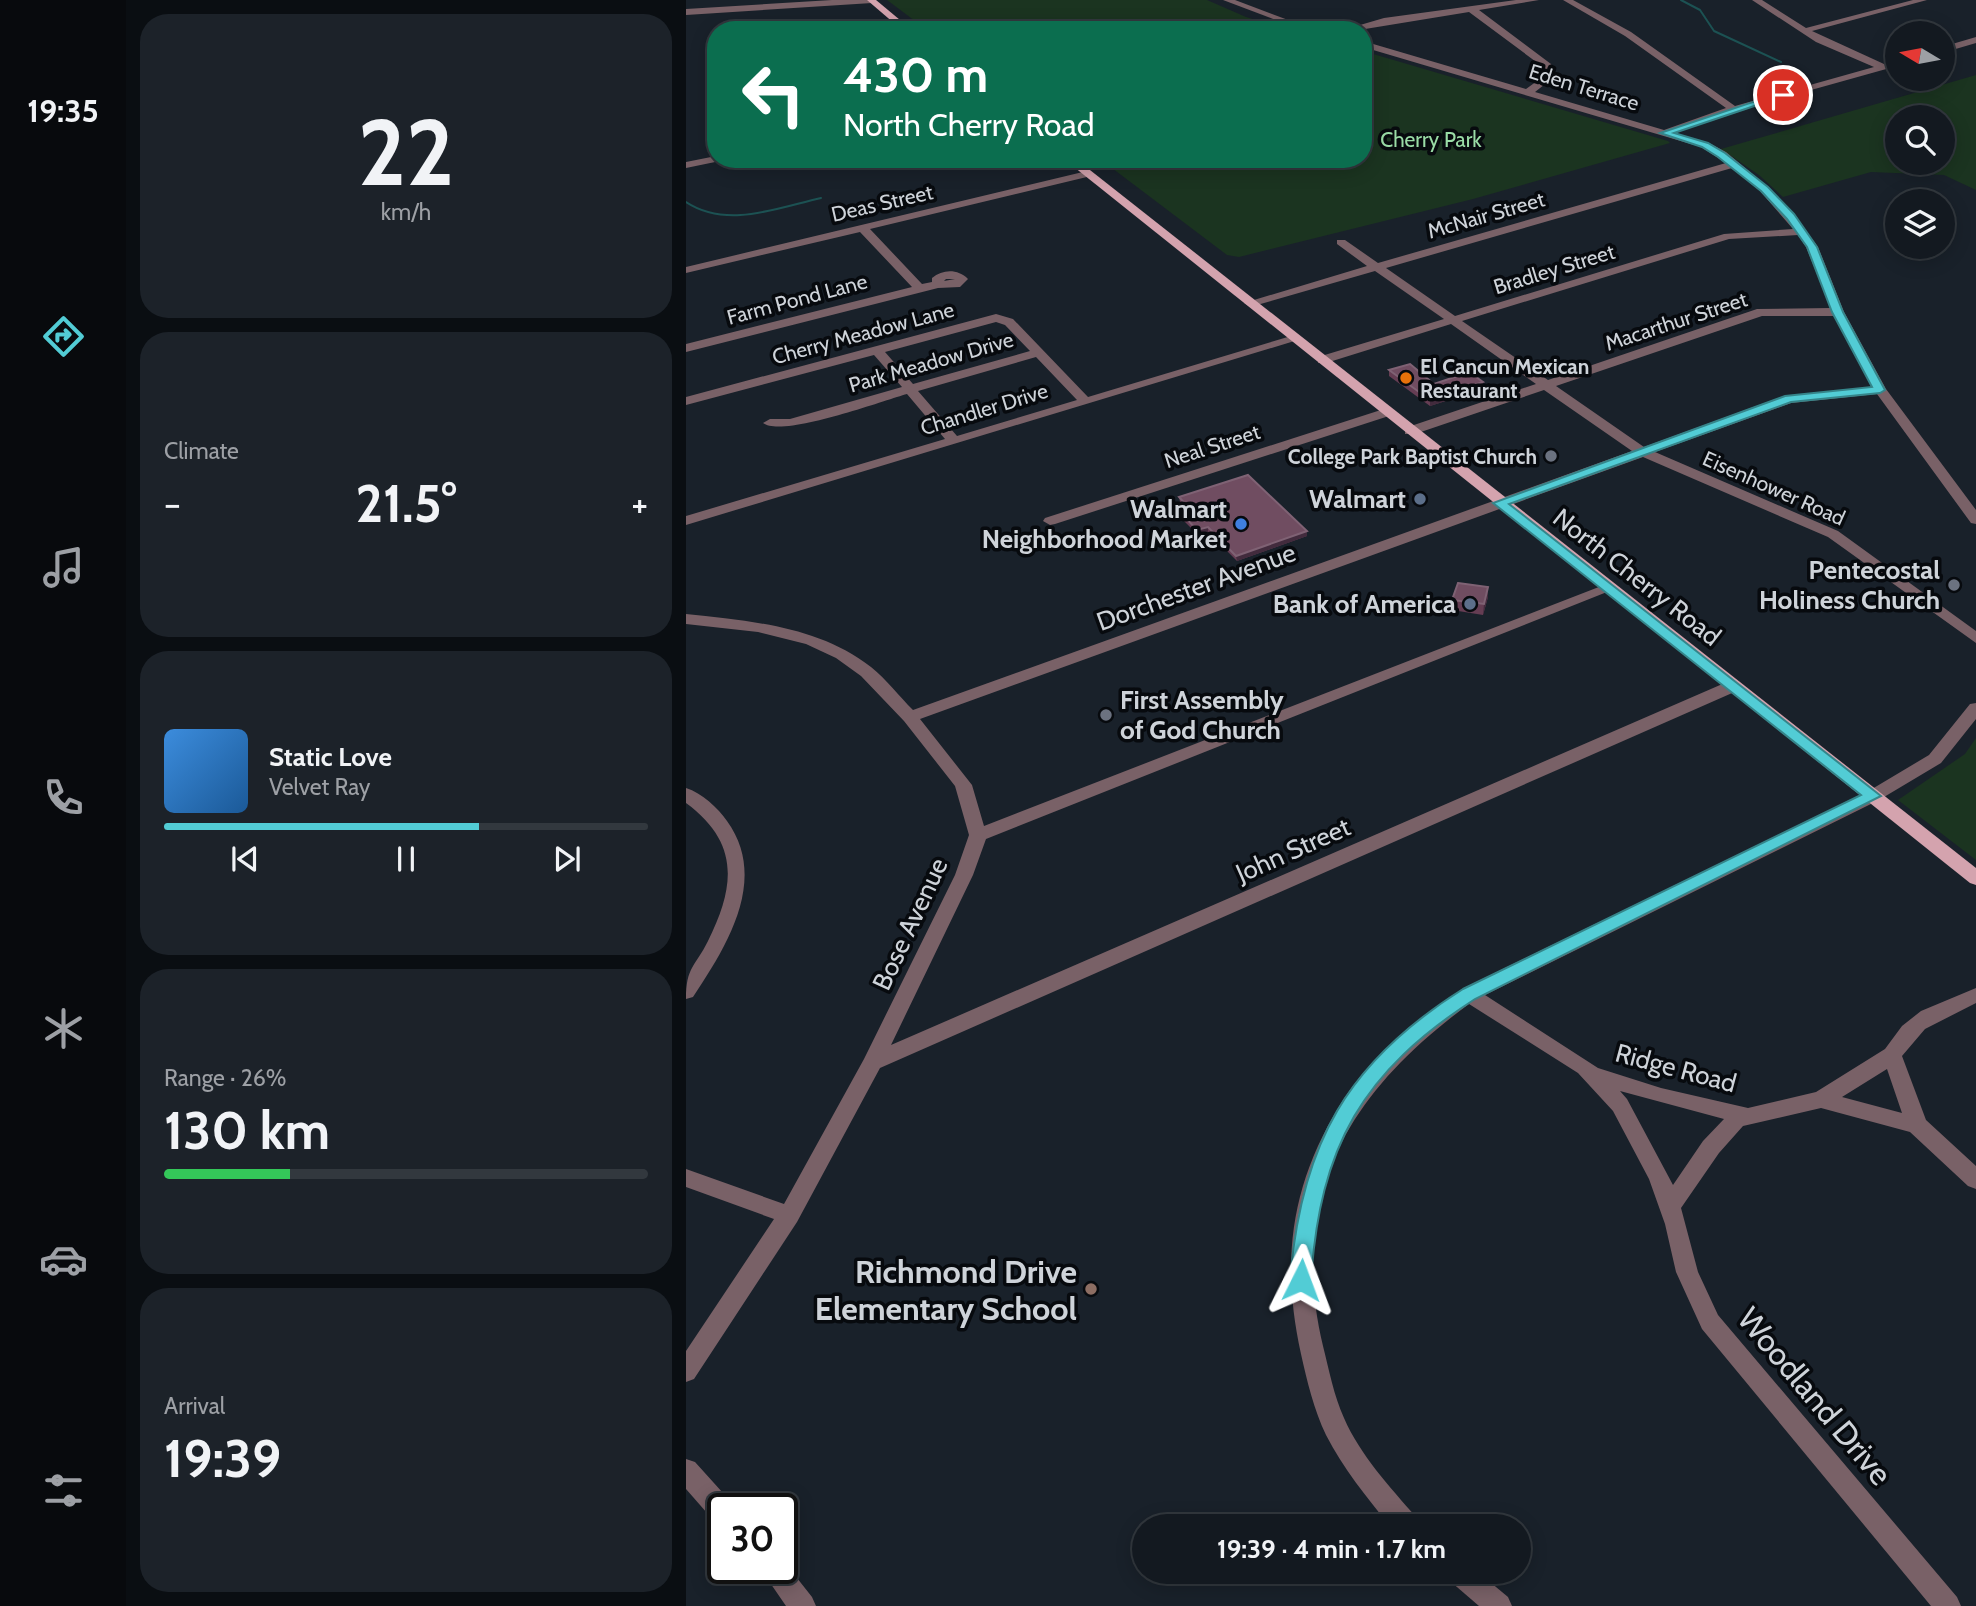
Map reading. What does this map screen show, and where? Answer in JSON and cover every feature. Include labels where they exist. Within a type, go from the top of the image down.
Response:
[{"type":"main road","points":[[872,0],[897,21]]},
{"type":"main road","name":"North Cherry Road","points":[[1080,168],[1976,878]]},
{"type":"street","points":[[686,12],[872,0]]},
{"type":"street","points":[[1227,0],[1283,21]]},
{"type":"street","points":[[1243,8],[1269,0]]},
{"type":"street","points":[[1372,26],[1535,0]]},
{"type":"street","points":[[1567,0],[1628,34],[1733,110]]},
{"type":"street","points":[[1756,0],[1803,31],[1883,67]]},
{"type":"street","points":[[1803,31],[1923,0]]},
{"type":"street","points":[[1471,9],[1548,66],[1549,77],[1529,92]]},
{"type":"street","points":[[1955,46],[1976,40]]},
{"type":"street","name":"Eden Terrace","points":[[1372,47],[1705,145],[1734,164],[1778,202],[1812,247],[1838,312],[1880,390],[1976,520]]},
{"type":"street","points":[[1664,133],[1733,110],[1883,67]]},
{"type":"street","points":[[686,165],[707,161]]},
{"type":"street","name":"McNair Street","points":[[1250,303],[1734,164]]},
{"type":"street","name":"Deas Street","points":[[686,270],[1087,174]]},
{"type":"street","name":"Farm Pond Lane","points":[[862,228],[918,287]]},
{"type":"street","name":"Bradley Street","points":[[1322,360],[1728,236],[1800,232]]},
{"type":"street","name":"Eisenhower Road","points":[[1341,242],[1641,451],[1833,534],[1976,638]]},
{"type":"street","name":"Farm Pond Lane","points":[[686,348],[938,284]]},
{"type":"street","name":"Macarthur Street","points":[[1410,431],[1761,312],[1838,312]]},
{"type":"street","name":"Cherry Meadow Lane","points":[[686,401],[999,318],[1009,321],[1037,354]]},
{"type":"street","name":"Chandler Drive","points":[[686,521],[1295,339]]},
{"type":"street","points":[[876,349],[954,441]]},
{"type":"street","name":"Park Meadow Drive","points":[[770,422],[791,423],[1037,354],[1084,401]]},
{"type":"street","name":"Dorchester Avenue","points":[[909,717],[1789,399],[1880,390]]},
{"type":"street","name":"Neal Street","points":[[1050,521],[1387,412]]},
{"type":"street","points":[[978,835],[1609,588]]},
{"type":"street","name":"Bose Avenue","points":[[686,619],[758,627],[812,641],[842,655],[867,672],[909,717],[963,785],[978,835],[964,875],[873,1062],[789,1215],[686,1371]]},
{"type":"street","name":"John Street","points":[[873,1062],[1733,686]]},
{"type":"street","points":[[1397,1514],[1367,1479],[1334,1425],[1304,1329],[1301,1280],[1303,1233],[1313,1188],[1328,1147],[1363,1085],[1401,1043],[1434,1016],[1469,994],[1873,796],[1935,759],[1976,708]]},
{"type":"street","points":[[686,794],[716,819],[733,844],[738,873],[736,898],[728,924],[714,953],[686,992]]},
{"type":"street","name":"Ridge Road","points":[[1469,994],[1591,1073],[1661,1096],[1747,1116]]},
{"type":"street","name":"Ridge Road","points":[[1670,1207],[1711,1147],[1736,1120],[1821,1100],[1892,1055],[1903,1036],[1923,1017],[1976,996]]},
{"type":"street","points":[[1892,1055],[1917,1125],[1976,1180]]},
{"type":"street","name":"Ridge Road","points":[[1591,1073],[1620,1105],[1659,1177],[1670,1207]]},
{"type":"street","name":"Ridge Road","points":[[1821,1100],[1917,1125]]},
{"type":"street","points":[[686,1178],[789,1215]]},
{"type":"street","name":"Woodland Drive","points":[[1670,1207],[1687,1272],[1710,1322],[1948,1606]]},
{"type":"street","points":[[686,1471],[707,1494]]},
{"type":"street","points":[[785,1584],[803,1606]]},
{"type":"street","points":[[1473,1584],[1499,1606]]},
{"type":"green space","points":[[887,0],[1207,0],[1260,21],[915,21]]},
{"type":"green space","name":"Cherry Park","points":[[1372,54],[1670,143],[1473,199],[1239,257],[1227,255],[1112,168],[1372,168]]},
{"type":"green space","points":[[1976,75],[1976,190],[1944,175],[1955,175],[1955,105],[1885,105],[1885,173],[1871,172],[1783,197],[1759,175],[1721,149],[1921,91],[1955,91],[1955,81]]},
{"type":"green space","points":[[1976,738],[1976,860],[1898,800],[1965,754]]},
{"type":"building","points":[[1410,364],[1434,384],[1469,372],[1483,382],[1430,400],[1389,370]]},
{"type":"building","name":"Walmart Neighborhood Market","points":[[1248,475],[1307,531],[1236,556],[1208,527],[1197,530],[1179,511],[1189,508],[1179,497]]},
{"type":"building","points":[[1458,583],[1488,587],[1484,604],[1452,600]]},
{"type":"waterway","points":[[1681,0],[1700,10],[1714,31],[1781,62]]},
{"type":"waterway","points":[[686,202],[702,210],[735,215],[770,211],[821,198]]},
{"type":"place","name":"El Cancun Mexican Restaurant","points":[[1406,378]]},
{"type":"place","name":"College Park Baptist Church","points":[[1551,456]]},
{"type":"place","name":"Walmart","points":[[1420,499]]},
{"type":"place","name":"Walmart Neighborhood Market","points":[[1241,524]]},
{"type":"place","name":"Pentecostal Holiness Church","points":[[1954,585]]},
{"type":"place","name":"Bank of America","points":[[1470,604]]},
{"type":"place","name":"First Assembly of God Church","points":[[1106,715]]},
{"type":"place","name":"Richmond Drive Elementary School","points":[[1091,1289]]},
{"type":"route","points":[[1301,1280],[1304,1227],[1313,1188],[1328,1147],[1363,1085],[1401,1043],[1434,1016],[1469,994],[1873,796],[1500,503],[1789,399],[1880,390],[1838,312],[1812,247],[1790,216],[1765,189],[1722,155],[1705,145],[1664,133],[1783,95]]}]
